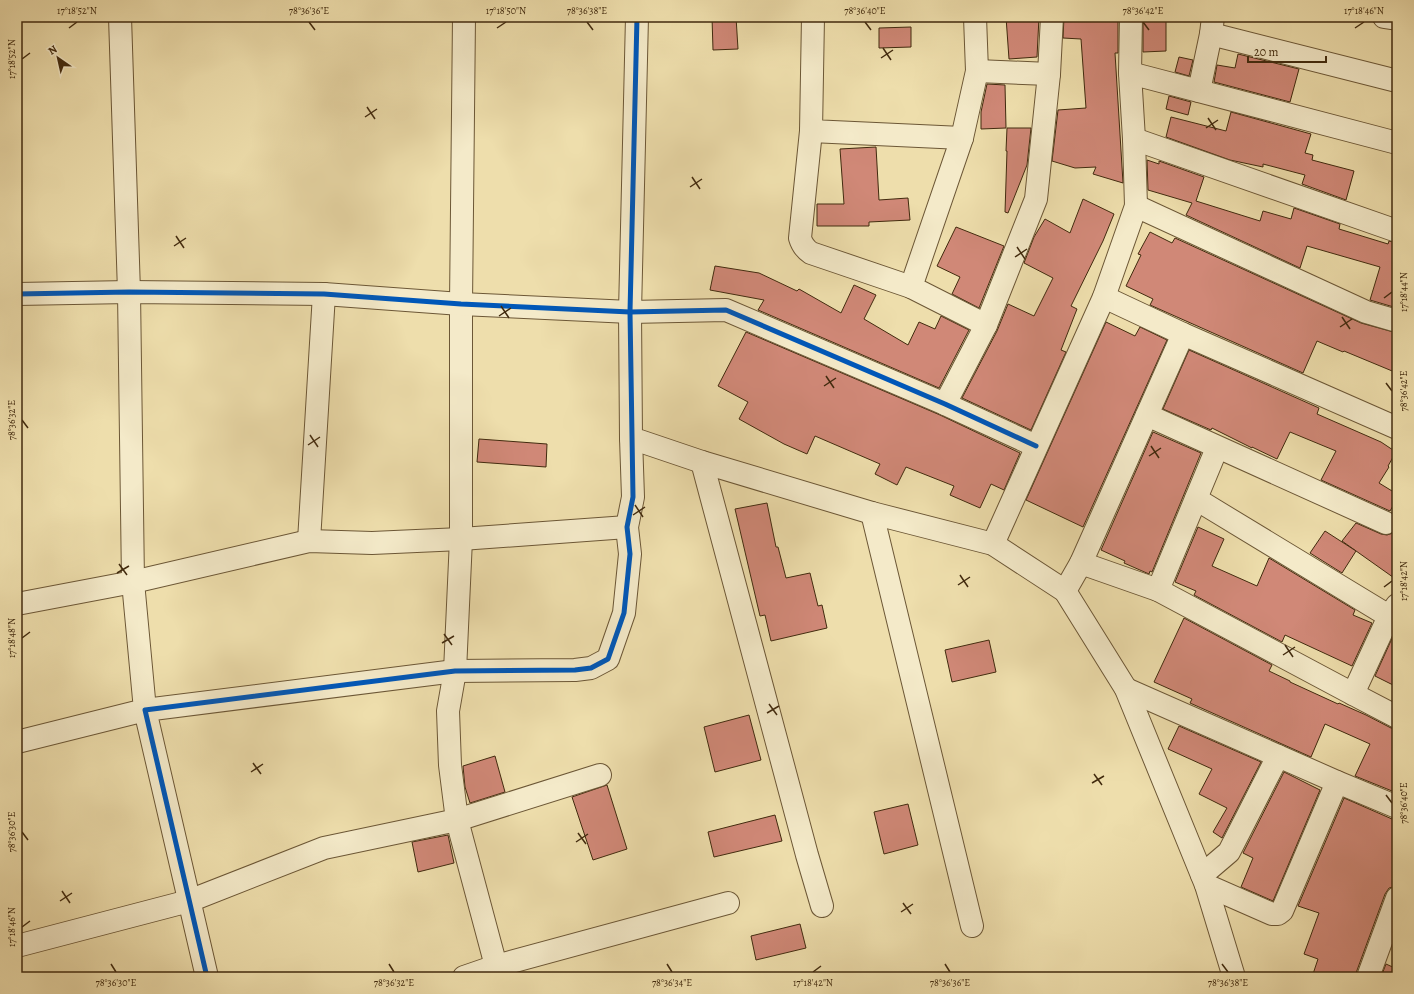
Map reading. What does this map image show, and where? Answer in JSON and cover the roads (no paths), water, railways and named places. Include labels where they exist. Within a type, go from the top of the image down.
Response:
[{"type":"street","points":[[120,17],[129,292],[133,582],[144,710],[207,977]]},
{"type":"street","points":[[464,17],[461,304],[461,539],[455,670],[448,710],[450,765],[456,820],[496,966]]},
{"type":"street","points":[[17,742],[144,710],[455,670],[575,670],[591,668],[608,659],[624,613],[630,554],[627,527],[633,497],[630,312],[637,17]]},
{"type":"street","points":[[813,17],[811,131],[800,238],[802,244],[806,250],[811,253],[911,287],[986,325]]},
{"type":"street","points":[[911,287],[962,138],[977,71],[975,17]]},
{"type":"street","points":[[945,404],[986,325],[1036,199],[1049,74],[1052,17]]},
{"type":"street","points":[[993,544],[1104,297],[1136,206],[1130,73],[1131,17]]},
{"type":"street","points":[[1384,17],[1397,19]]},
{"type":"street","points":[[1199,91],[1212,26],[1397,81]]},
{"type":"street","points":[[977,71],[1049,74]]},
{"type":"street","points":[[1130,73],[1397,143]]},
{"type":"street","points":[[811,131],[962,138]]},
{"type":"street","points":[[1134,139],[1397,231]]},
{"type":"street","points":[[1136,206],[1366,312],[1397,321]]},
{"type":"street","points":[[17,294],[129,292],[324,294],[461,304],[630,312],[726,310],[945,404],[1036,446]]},
{"type":"street","points":[[309,540],[324,294]]},
{"type":"street","points":[[1104,297],[1183,334],[1397,428]]},
{"type":"street","points":[[1065,591],[1081,563],[1183,334]]},
{"type":"street","points":[[1147,415],[1217,448],[1386,523]]},
{"type":"street","points":[[631,438],[702,462],[872,513],[993,544],[1065,591],[1126,689],[1204,880],[1234,977]]},
{"type":"street","points":[[1158,590],[1217,448]]},
{"type":"street","points":[[702,462],[822,906]]},
{"type":"street","points":[[1196,499],[1394,614],[1352,694]]},
{"type":"street","points":[[872,513],[972,926]]},
{"type":"street","points":[[17,604],[133,582],[309,540],[372,543],[461,539],[627,527]]},
{"type":"street","points":[[1081,563],[1158,590],[1397,717]]},
{"type":"street","points":[[1126,689],[1397,807]]},
{"type":"street","points":[[1204,880],[1230,852],[1278,756]]},
{"type":"street","points":[[17,946],[189,901],[324,848],[456,820],[600,775]]},
{"type":"street","points":[[1204,880],[1272,914],[1278,914],[1282,911],[1337,782]]},
{"type":"street","points":[[1368,977],[1397,898]]},
{"type":"street","points":[[464,977],[496,966],[728,903]]}]
